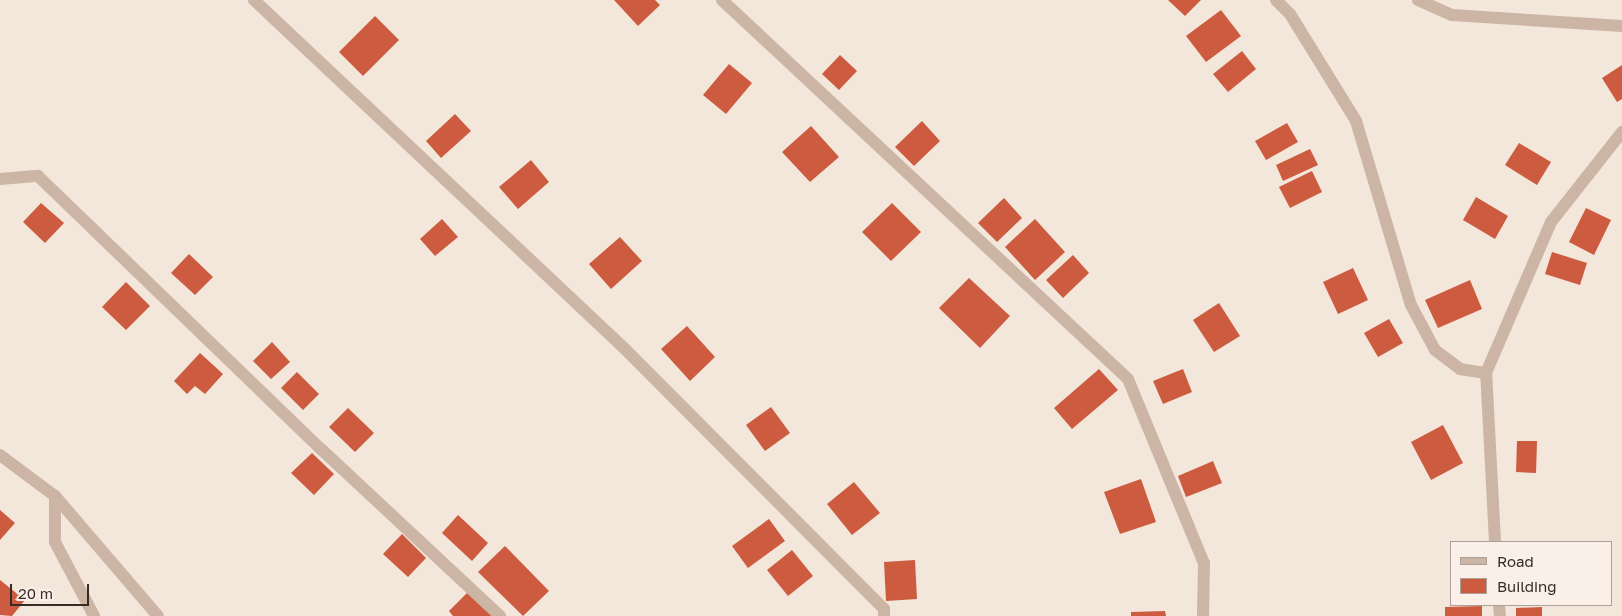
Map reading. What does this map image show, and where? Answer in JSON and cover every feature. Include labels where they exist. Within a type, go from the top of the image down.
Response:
[{"type":"street","points":[[254,0],[624,348],[884,609],[884,616]]},
{"type":"street","points":[[722,0],[1128,379],[1204,563],[1203,616]]},
{"type":"street","points":[[1276,0],[1290,14],[1356,121],[1411,305],[1435,350],[1460,369],[1486,374]]},
{"type":"street","points":[[1418,0],[1452,15],[1622,26]]},
{"type":"street","points":[[1495,541],[1486,374],[1551,222],[1622,132]]},
{"type":"street","points":[[0,179],[38,176],[321,449],[500,616]]},
{"type":"street","points":[[0,455],[55,496],[158,616]]},
{"type":"street","points":[[55,496],[55,542],[94,616]]},
{"type":"building","points":[[614,0],[655,0],[660,5],[638,26]]},
{"type":"building","points":[[1168,0],[1201,0],[1185,16]]},
{"type":"building","points":[[1221,10],[1241,36],[1206,62],[1186,36]]},
{"type":"building","points":[[375,16],[399,40],[363,76],[339,52]]},
{"type":"building","points":[[1242,51],[1256,69],[1228,92],[1213,74]]},
{"type":"building","points":[[840,55],[857,71],[839,90],[822,74]]},
{"type":"building","points":[[729,64],[752,83],[726,114],[703,95]]},
{"type":"building","points":[[1622,65],[1622,99],[1617,102],[1602,78]]},
{"type":"building","points":[[455,114],[471,131],[441,158],[426,141]]},
{"type":"building","points":[[922,121],[940,141],[914,166],[895,147]]},
{"type":"building","points":[[1287,123],[1298,142],[1266,160],[1255,141]]},
{"type":"building","points":[[811,126],[839,157],[810,182],[782,152]]},
{"type":"building","points":[[1519,143],[1551,162],[1537,185],[1505,165]]},
{"type":"building","points":[[1310,149],[1318,165],[1283,181],[1276,165]]},
{"type":"building","points":[[531,160],[549,182],[518,209],[499,187]]},
{"type":"building","points":[[1312,171],[1322,192],[1290,208],[1279,187]]},
{"type":"building","points":[[1476,197],[1508,216],[1495,239],[1463,220]]},
{"type":"building","points":[[1004,198],[1022,218],[997,242],[978,223]]},
{"type":"building","points":[[41,203],[64,223],[45,243],[23,222]]},
{"type":"building","points":[[892,203],[921,232],[891,261],[862,232]]},
{"type":"building","points":[[1586,208],[1611,220],[1594,255],[1569,242]]},
{"type":"building","points":[[442,219],[458,237],[435,256],[420,239]]},
{"type":"building","points":[[1035,219],[1065,252],[1035,280],[1005,247]]},
{"type":"building","points":[[620,237],[642,261],[611,289],[589,264]]},
{"type":"building","points":[[1552,252],[1587,263],[1580,285],[1545,274]]},
{"type":"building","points":[[189,254],[213,277],[195,295],[171,273]]},
{"type":"building","points":[[1073,255],[1089,273],[1063,298],[1046,280]]},
{"type":"building","points":[[1353,268],[1368,300],[1338,314],[1323,282]]},
{"type":"building","points":[[969,278],[1010,316],[980,348],[939,308]]},
{"type":"building","points":[[1470,280],[1482,309],[1438,328],[1425,300]]},
{"type":"building","points":[[126,282],[150,306],[126,330],[102,307]]},
{"type":"building","points":[[1219,303],[1240,336],[1214,352],[1193,320]]},
{"type":"building","points":[[1389,319],[1403,343],[1378,357],[1364,333]]},
{"type":"building","points":[[687,326],[715,357],[690,381],[661,349]]},
{"type":"building","points":[[272,342],[290,362],[271,379],[253,361]]},
{"type":"building","points":[[200,353],[223,374],[205,394],[195,386],[187,394],[174,381]]},
{"type":"building","points":[[1099,369],[1118,390],[1072,429],[1054,408]]},
{"type":"building","points":[[1183,369],[1192,392],[1163,404],[1153,381]]},
{"type":"building","points":[[297,372],[319,394],[303,410],[281,388]]},
{"type":"building","points":[[771,407],[790,433],[765,451],[746,425]]},
{"type":"building","points":[[348,408],[374,433],[355,452],[329,427]]},
{"type":"building","points":[[1443,425],[1463,463],[1431,480],[1411,442]]},
{"type":"building","points":[[1517,441],[1537,441],[1536,473],[1516,472]]},
{"type":"building","points":[[312,453],[334,474],[314,495],[291,473]]},
{"type":"building","points":[[1213,461],[1222,483],[1186,497],[1178,476]]},
{"type":"building","points":[[1141,479],[1156,522],[1120,534],[1104,492]]},
{"type":"building","points":[[854,482],[880,513],[852,535],[827,504]]},
{"type":"building","points":[[0,510],[15,523],[0,540]]},
{"type":"building","points":[[458,515],[488,543],[472,561],[442,533]]},
{"type":"building","points":[[769,519],[785,541],[748,568],[732,546]]},
{"type":"building","points":[[402,534],[426,558],[408,577],[383,554]]},
{"type":"building","points":[[505,546],[549,591],[523,616],[478,572]]},
{"type":"building","points":[[792,550],[813,576],[788,596],[767,570]]},
{"type":"building","points":[[915,560],[917,599],[886,601],[884,562]]},
{"type":"building","points":[[0,580],[25,600],[12,616],[0,615]]},
{"type":"building","points":[[468,592],[492,616],[453,616],[449,611]]},
{"type":"building","points":[[1482,606],[1482,616],[1445,616],[1445,607]]},
{"type":"building","points":[[1542,607],[1542,616],[1516,616],[1516,608]]},
{"type":"building","points":[[1165,611],[1166,616],[1131,616],[1131,612]]}]
